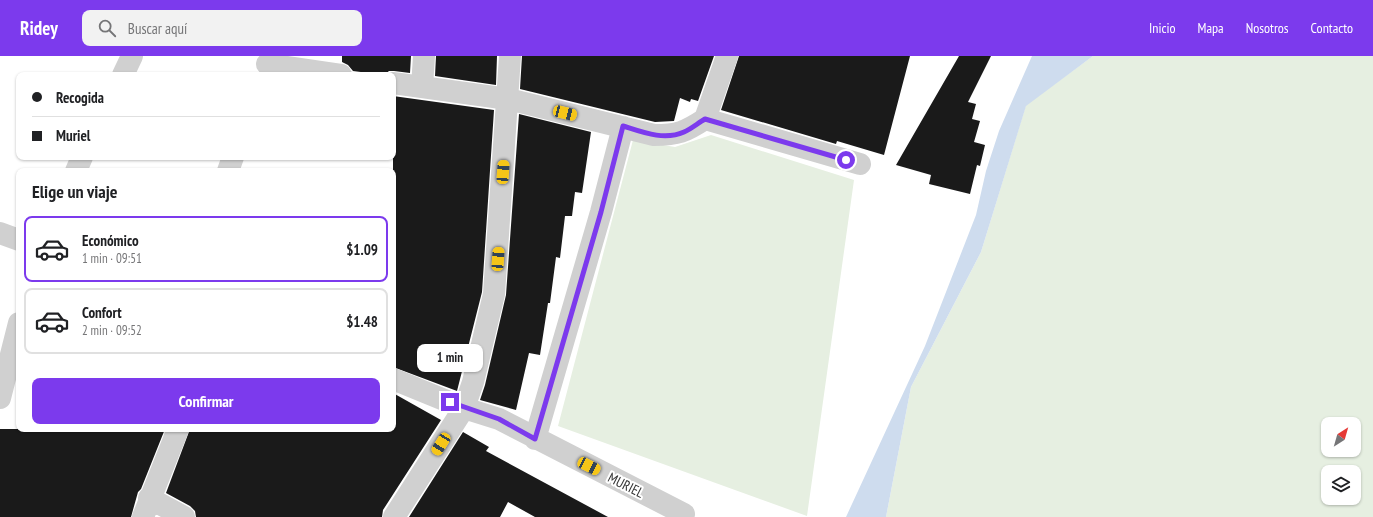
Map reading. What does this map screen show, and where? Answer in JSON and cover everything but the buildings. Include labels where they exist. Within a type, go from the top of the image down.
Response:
[{"type":"street","points":[[124,72],[132,56]]},
{"type":"street","points":[[422,87],[424,56]]},
{"type":"street","points":[[394,517],[464,408],[473,382],[494,294],[510,56]]},
{"type":"street","points":[[396,83],[508,99],[623,126],[654,135],[671,135],[684,132],[705,119],[727,56]]},
{"type":"street","points":[[267,65],[318,72]]},
{"type":"street","points":[[705,119],[860,164]]},
{"type":"street","points":[[535,439],[601,212],[623,126]]},
{"type":"street","points":[[0,233],[16,239]]},
{"type":"street","points":[[0,398],[16,335]]},
{"type":"street","name":"MURIEL","points":[[396,380],[464,408],[499,419],[535,439],[684,514]]},
{"type":"street","points":[[177,432],[146,507],[184,517]]},
{"type":"shaded area","points":[[1093,56],[1373,56],[1373,517],[886,517],[911,387],[981,252],[1026,105]]},
{"type":"shaded area","points":[[711,135],[854,180],[807,516],[558,426],[633,140],[675,147]]},
{"type":"water","points":[[1032,56],[1093,56],[1026,106],[981,252],[911,387],[886,517],[846,517],[925,346],[976,215],[986,171],[999,131]]},
{"type":"route","points":[[450,402],[499,419],[535,439],[601,212],[623,126],[654,135],[671,135],[684,132],[705,119],[846,160]]}]
